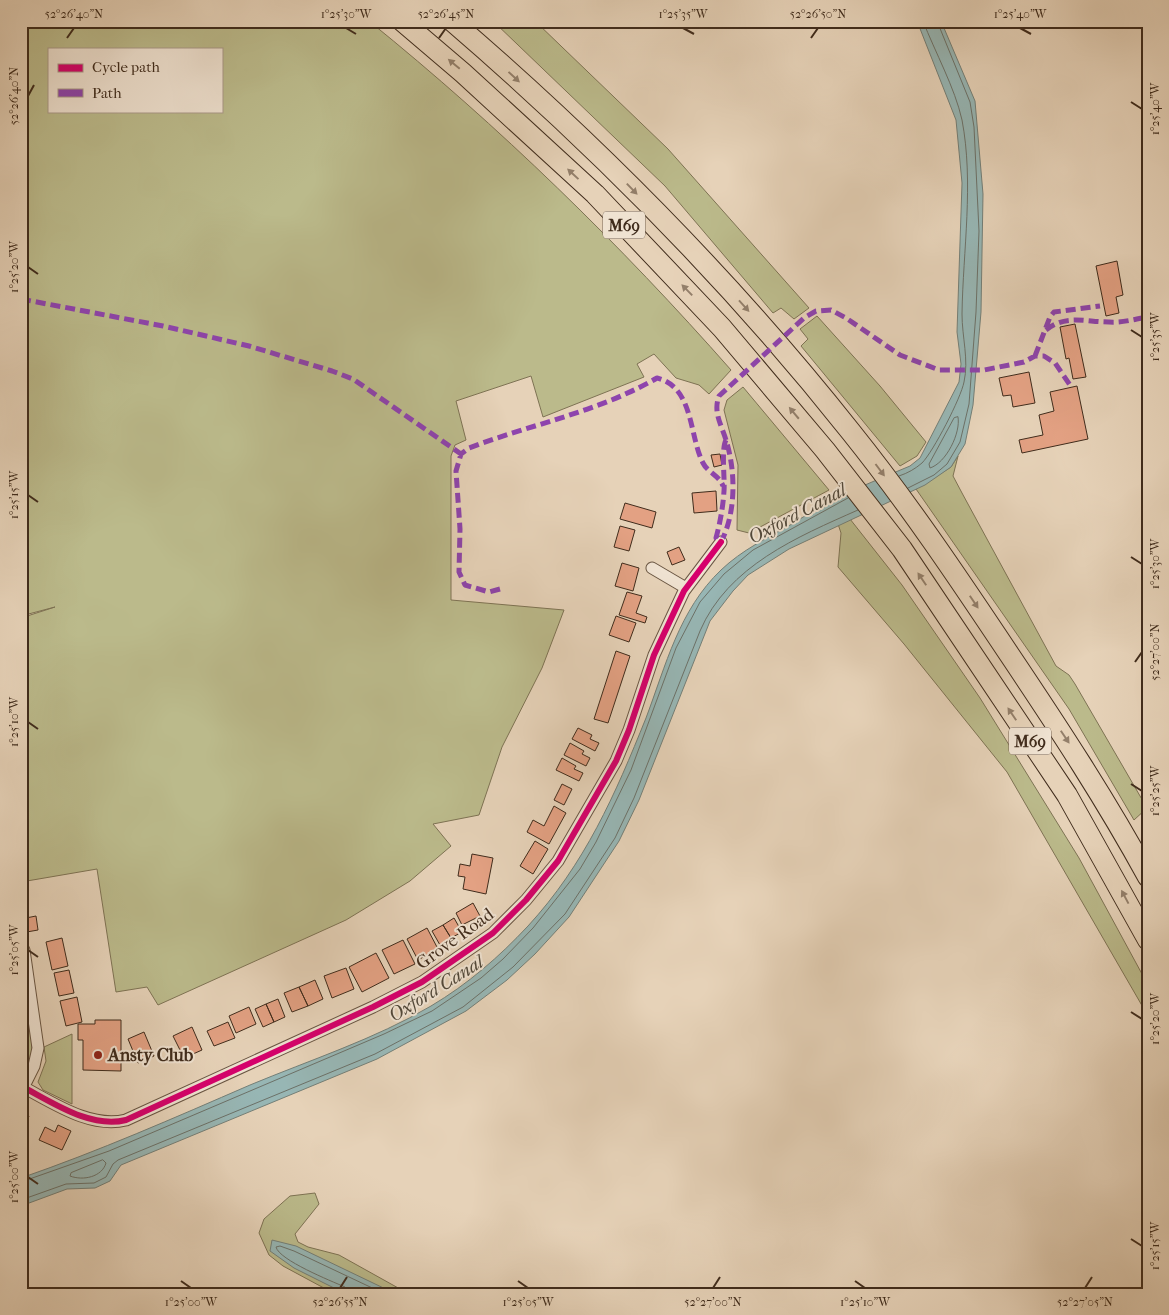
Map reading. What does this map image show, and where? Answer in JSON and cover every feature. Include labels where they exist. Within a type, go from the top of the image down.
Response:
[{"type":"highway","name":"M69","points":[[402,21],[464,73],[595,194],[722,328],[825,450],[902,549],[1067,795],[1148,940]]},
{"type":"highway","name":"M69","points":[[452,21],[618,174],[745,307],[851,431],[928,532],[1090,776],[1148,876]]},
{"type":"street","name":"Grove Road","points":[[22,1087],[90,1119],[115,1122],[126,1120],[373,1008],[422,982],[493,933],[526,900],[558,861],[616,761],[629,730],[654,655],[686,588],[721,542]]},
{"type":"street","points":[[652,568],[686,588]]},
{"type":"street","points":[[22,1087],[34,1066],[38,1048],[24,950]]},
{"type":"shaded area","points":[[21,21],[369,21],[465,102],[558,188],[689,323],[731,370],[709,394],[699,385],[676,378],[654,354],[637,364],[644,377],[543,417],[531,376],[456,401],[466,440],[455,445],[451,456],[451,600],[564,610],[542,668],[502,747],[479,815],[433,824],[451,846],[410,881],[346,920],[158,1005],[147,987],[116,992],[97,869],[21,882],[21,618],[55,607],[21,616]]},
{"type":"shaded area","points":[[493,21],[535,21],[668,149],[809,308],[794,319],[781,308],[773,313],[665,186]]},
{"type":"shaded area","points":[[817,316],[880,386],[926,442],[917,456],[900,466],[801,346],[808,339],[800,329]]},
{"type":"shaded area","points":[[743,387],[829,490],[749,533],[737,530],[738,465],[724,410],[727,400]]},
{"type":"shaded area","points":[[958,456],[953,476],[962,493],[1056,666],[1069,675],[1075,684],[1147,808],[1134,820],[1069,709],[916,489],[951,467]]},
{"type":"shaded area","points":[[850,519],[902,585],[980,698],[1079,858],[1148,985],[1148,1016],[1007,772],[904,644],[838,567],[841,533],[838,524]]},
{"type":"shaded area","points":[[23,1015],[28,1016],[32,1025],[32,1066],[21,1079],[21,1022]]},
{"type":"shaded area","points":[[72,1034],[72,1104],[43,1090],[38,1082],[46,1061],[44,1047]]},
{"type":"shaded area","points":[[315,1193],[319,1204],[295,1234],[298,1242],[308,1247],[339,1255],[409,1294],[335,1294],[283,1266],[269,1255],[259,1233],[264,1219],[290,1196]]},
{"type":"water","points":[[917,21],[941,21],[975,101],[983,194],[981,312],[973,405],[965,444],[951,467],[925,485],[789,549],[748,575],[733,591],[710,621],[639,800],[619,841],[569,917],[535,954],[507,980],[466,1011],[377,1059],[121,1165],[110,1181],[95,1188],[67,1189],[21,1206],[21,1178],[165,1122],[388,1029],[458,989],[506,948],[528,926],[566,878],[582,853],[597,828],[622,774],[646,718],[675,639],[694,603],[707,586],[737,556],[755,545],[820,506],[910,466],[920,458],[959,382],[961,364],[957,332],[962,183],[956,120]]},
{"type":"water","points":[[272,1240],[296,1246],[396,1294],[348,1294],[338,1290],[294,1268],[270,1251]]},
{"type":"building","points":[[1117,261],[1123,295],[1116,297],[1119,313],[1106,316],[1096,266]]},
{"type":"building","points":[[1075,324],[1086,377],[1073,379],[1069,358],[1066,359],[1060,327]]},
{"type":"building","points":[[1029,372],[1035,403],[1013,407],[1011,395],[1003,396],[999,378]]},
{"type":"building","points":[[1077,386],[1088,439],[1022,453],[1019,440],[1043,435],[1039,415],[1054,411],[1050,392]]},
{"type":"building","points":[[720,454],[722,465],[714,467],[711,455]]},
{"type":"building","points":[[716,491],[717,511],[694,513],[692,493]]},
{"type":"building","points":[[625,503],[656,512],[652,528],[620,519]]},
{"type":"building","points":[[620,526],[635,530],[629,551],[614,547]]},
{"type":"building","points":[[679,547],[685,560],[672,565],[667,552]]},
{"type":"building","points":[[622,563],[639,568],[633,591],[615,586]]},
{"type":"building","points":[[627,592],[642,596],[636,613],[647,617],[645,623],[619,615]]},
{"type":"building","points":[[616,616],[636,623],[629,642],[609,635]]},
{"type":"building","points":[[616,651],[630,656],[608,723],[594,719]]},
{"type":"building","points":[[578,728],[592,735],[590,739],[599,743],[595,751],[572,739]]},
{"type":"building","points":[[570,743],[584,751],[582,754],[590,758],[586,766],[564,755]]},
{"type":"building","points":[[562,758],[576,766],[574,769],[583,773],[579,781],[556,770]]},
{"type":"building","points":[[562,784],[572,789],[564,805],[554,800]]},
{"type":"building","points":[[554,806],[566,813],[549,844],[527,832],[533,820],[544,826]]},
{"type":"building","points":[[535,841],[548,849],[533,874],[520,866]]},
{"type":"building","points":[[472,854],[493,858],[486,894],[463,889],[465,877],[458,876],[460,864],[470,866]]},
{"type":"building","points":[[473,903],[480,916],[462,925],[456,913]]},
{"type":"building","points":[[36,916],[38,930],[21,933],[21,919]]},
{"type":"building","points":[[454,918],[462,932],[451,938],[443,925]]},
{"type":"building","points":[[443,925],[451,938],[440,945],[432,931]]},
{"type":"building","points":[[427,928],[438,949],[418,960],[407,939]]},
{"type":"building","points":[[62,938],[68,966],[52,970],[46,942]]},
{"type":"building","points":[[403,940],[415,964],[394,974],[382,950]]},
{"type":"building","points":[[376,953],[389,978],[362,992],[349,967]]},
{"type":"building","points":[[346,968],[354,989],[332,998],[324,976]]},
{"type":"building","points":[[69,970],[74,993],[59,996],[54,973]]},
{"type":"building","points":[[315,980],[323,999],[308,1006],[299,987]]},
{"type":"building","points":[[299,987],[308,1006],[292,1012],[284,993]]},
{"type":"building","points":[[77,997],[82,1022],[66,1026],[60,1001]]},
{"type":"building","points":[[278,999],[285,1017],[274,1022],[266,1004]]},
{"type":"building","points":[[266,1004],[274,1022],[263,1027],[255,1009]]},
{"type":"building","points":[[249,1007],[256,1024],[236,1033],[229,1016]]},
{"type":"building","points":[[95,1020],[121,1020],[121,1071],[83,1070],[83,1040],[78,1040],[78,1024],[95,1024]]},
{"type":"building","points":[[228,1022],[235,1038],[214,1046],[207,1031]]},
{"type":"building","points":[[192,1027],[202,1050],[184,1058],[173,1036]]},
{"type":"building","points":[[144,1032],[154,1056],[138,1063],[128,1039]]},
{"type":"building","points":[[21,1113],[29,1116],[23,1132],[21,1131]]},
{"type":"building","points":[[58,1125],[71,1131],[62,1150],[39,1140],[45,1127],[55,1132]]},
{"type":"marked path","points":[[21,299],[163,326],[249,346],[332,371],[353,379],[461,454]]},
{"type":"marked path","points":[[1035,356],[1050,317],[1054,312],[1100,306]]},
{"type":"marked path","points":[[726,440],[724,450],[724,497],[716,538],[721,542],[730,518],[733,479],[729,452],[726,440],[717,413],[719,396],[804,318],[816,311],[831,310],[900,355],[939,370],[984,370],[1024,362],[1035,356],[1044,356],[1055,363],[1070,385]]},
{"type":"marked path","points":[[1046,330],[1053,325],[1068,320],[1114,322],[1148,317]]},
{"type":"marked path","points":[[500,589],[489,592],[465,585],[459,572],[460,529],[456,471],[461,454],[469,448],[588,409],[635,390],[657,378],[669,383],[678,391],[689,414],[703,463],[719,479],[723,486]]},
{"type":"cycle path","points":[[21,1086],[58,1106],[85,1117],[112,1122],[126,1120],[373,1007],[422,982],[493,933],[526,900],[558,861],[616,761],[629,730],[654,655],[684,591],[721,542]]},
{"type":"place","name":"Ansty Club","points":[[98,1055]]},
{"type":"water label","name":"Oxford Canal","points":[[797,514]]},
{"type":"water label","name":"Oxford Canal","points":[[436,989]]}]
